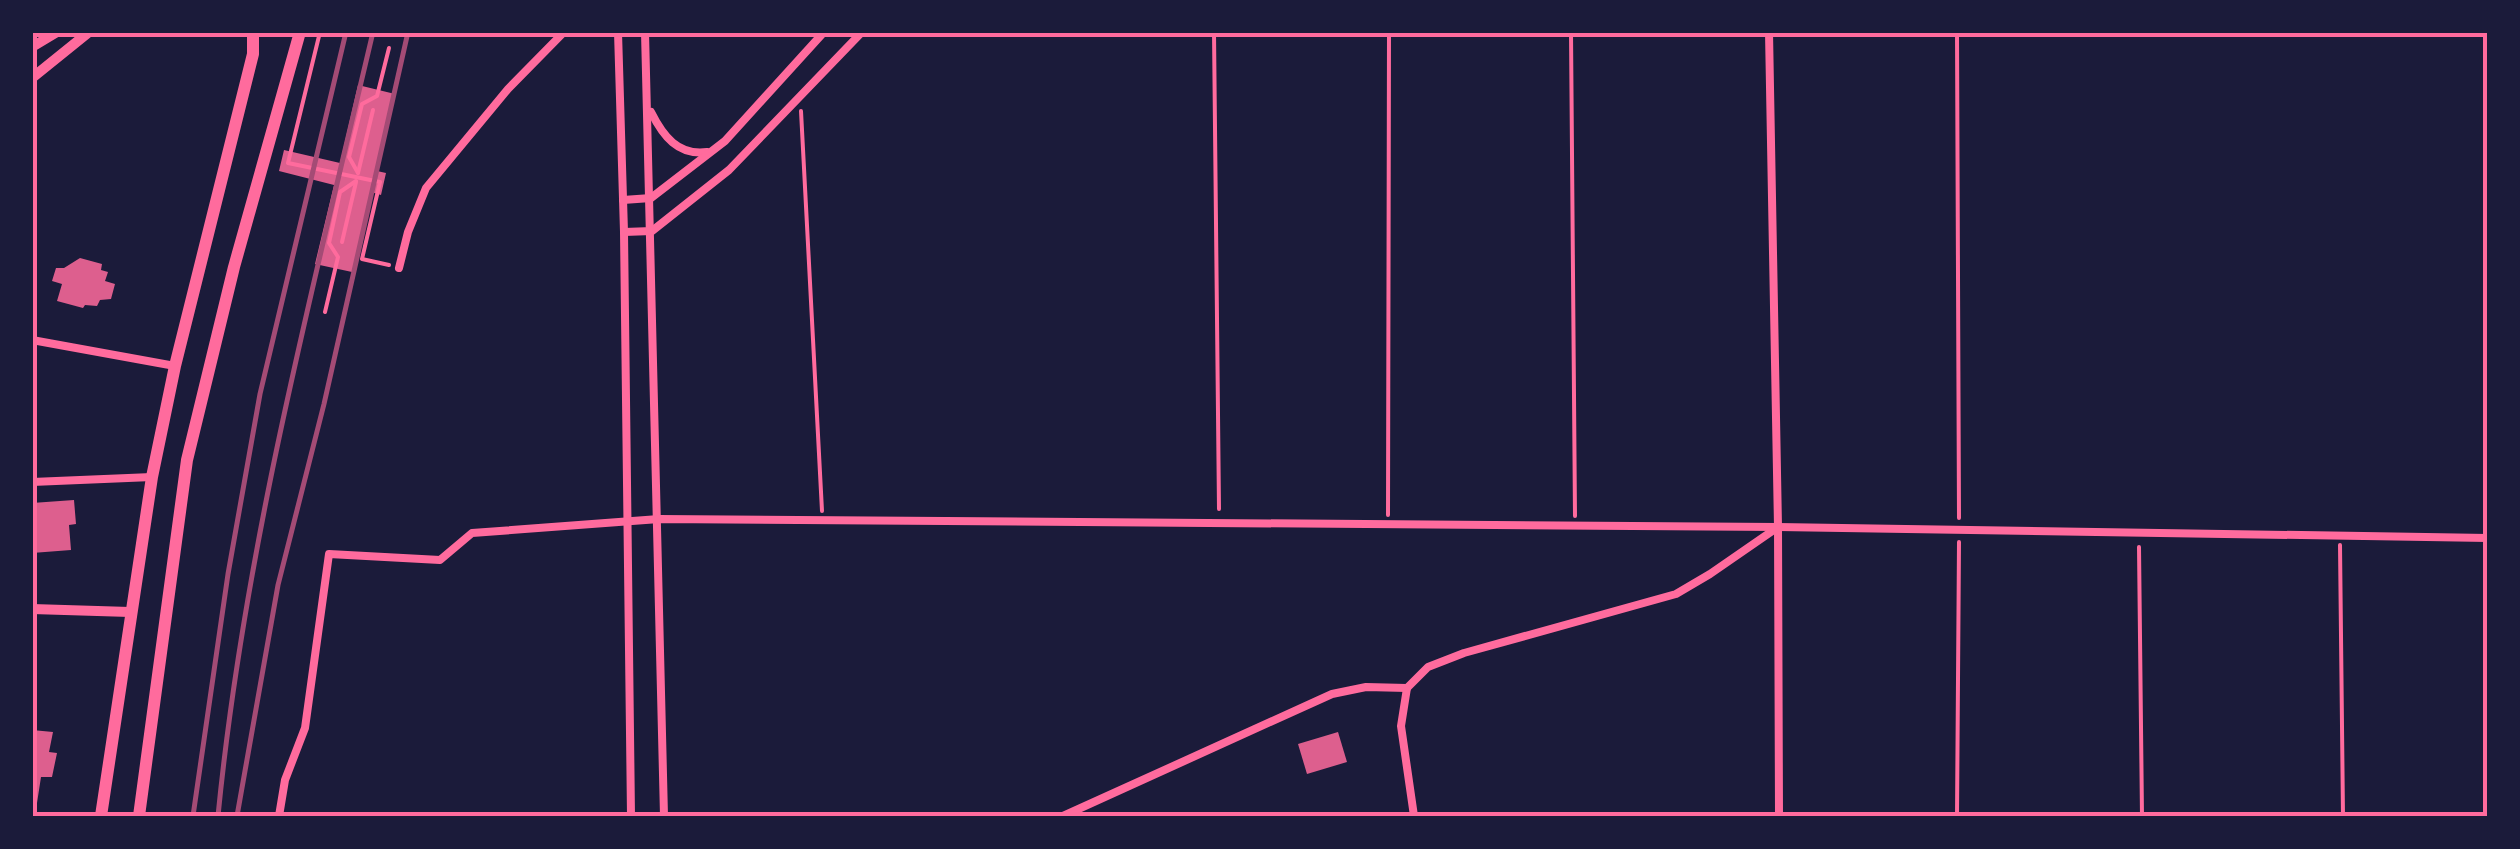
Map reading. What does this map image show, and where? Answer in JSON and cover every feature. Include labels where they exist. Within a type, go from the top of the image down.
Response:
[{"type":"main road","points":[[102,816],[152,477],[174,366],[252,54],[253,32]]},
{"type":"main road","points":[[139,816],[187,460],[234,267],[300,32]]},
{"type":"street","points":[[32,46],[57,32]]},
{"type":"street","points":[[32,78],[89,32]]},
{"type":"street","points":[[399,268],[426,188],[508,89],[564,32]]},
{"type":"street","points":[[618,32],[631,816]]},
{"type":"street","points":[[646,32],[664,816]]},
{"type":"street","points":[[622,200],[651,198],[725,141],[824,32]]},
{"type":"street","points":[[624,232],[652,231],[744,156],[862,32]]},
{"type":"street","points":[[1769,32],[1778,527],[1778,816]]},
{"type":"street","points":[[649,108],[670,141],[696,154],[711,152]]},
{"type":"street","points":[[32,340],[174,366]]},
{"type":"street","points":[[32,482],[152,477]]},
{"type":"street","points":[[279,816],[285,780],[305,728],[329,554],[440,560],[472,533],[659,520],[822,520],[1778,527],[2488,538]]},
{"type":"street","points":[[1414,816],[1401,726],[1407,688],[1428,667],[1464,653],[1676,594],[1778,527]]},
{"type":"street","points":[[32,609],[130,612]]},
{"type":"street","points":[[1063,816],[1332,694],[1366,687],[1407,688]]},
{"type":"path","points":[[320,32],[288,163],[380,182],[362,259],[399,268]]},
{"type":"path","points":[[1214,32],[1219,524]]},
{"type":"path","points":[[1388,524],[1390,32]]},
{"type":"path","points":[[1571,32],[1575,526]]},
{"type":"path","points":[[1957,32],[1957,816]]},
{"type":"path","points":[[357,177],[349,156],[362,104],[377,96],[389,48]]},
{"type":"path","points":[[794,101],[802,111],[822,520]]},
{"type":"path","points":[[342,242],[373,110]]},
{"type":"path","points":[[325,312],[338,257],[328,243],[340,192],[357,177]]},
{"type":"path","points":[[2139,532],[2142,816]]},
{"type":"path","points":[[2340,536],[2343,816]]},
{"type":"building","points":[[358,85],[395,94],[377,171],[386,173],[381,195],[371,192],[352,272],[315,264],[334,185],[279,171],[284,150],[340,163]]},
{"type":"building","points":[[80,258],[102,264],[101,270],[108,272],[105,281],[115,284],[111,299],[83,308],[57,301],[62,284],[52,281],[56,268],[64,268]]},
{"type":"building","points":[[74,500],[76,524],[69,525],[71,550],[32,553],[32,503]]},
{"type":"building","points":[[32,730],[53,732],[49,752],[57,753],[52,777],[41,777],[35,816],[32,816]]},
{"type":"building","points":[[1338,732],[1347,762],[1307,774],[1298,744]]},
{"type":"railway","points":[[193,816],[228,574],[260,394],[346,32]]},
{"type":"railway","points":[[218,816],[262,520],[373,32]]},
{"type":"railway","points":[[237,816],[278,585],[324,404],[408,32]]}]
